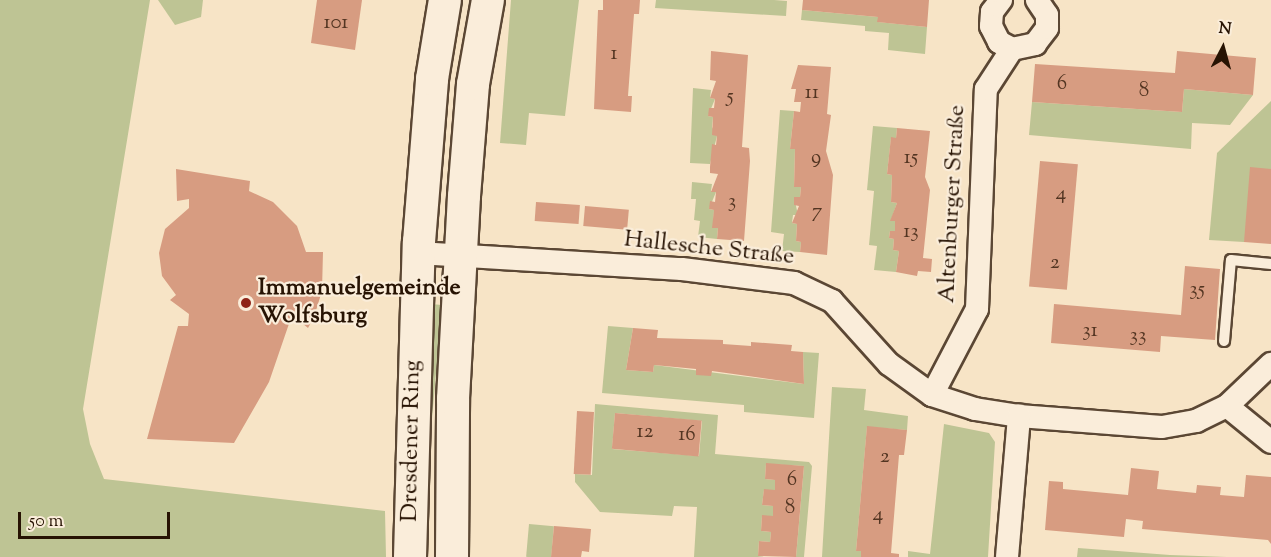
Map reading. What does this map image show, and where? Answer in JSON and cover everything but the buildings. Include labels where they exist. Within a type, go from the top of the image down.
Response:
[{"type":"street","name":"Dresdener Ring","points":[[410,557],[418,253],[432,79],[445,0]]},
{"type":"street","name":"Dresdener Ring","points":[[452,557],[453,399],[461,256],[473,84],[488,0]]},
{"type":"street","points":[[1001,0],[992,12],[991,26],[999,42],[1012,49],[1035,44],[1047,28],[1047,15],[1036,0]]},
{"type":"street","name":"Altenburger Straße","points":[[932,395],[977,309],[986,89],[1012,49]]},
{"type":"street","points":[[418,253],[461,256]]},
{"type":"street","name":"Hallesche Straße","points":[[461,256],[682,269],[794,283],[832,301],[890,364],[932,395],[975,409],[1019,416],[1162,427],[1196,421],[1227,406],[1271,364]]},
{"type":"street","points":[[1227,406],[1271,442]]},
{"type":"street","points":[[1007,557],[1019,416]]},
{"type":"lane","points":[[1224,341],[1231,260],[1271,264]]},
{"type":"green space","points":[[0,0],[150,0],[83,409],[90,444],[104,479],[385,511],[386,557],[0,557]]},
{"type":"green space","points":[[158,0],[203,0],[201,17],[175,25]]},
{"type":"green space","points":[[511,0],[579,0],[565,116],[529,113],[526,145],[500,143]]},
{"type":"green space","points":[[656,0],[787,1],[786,16],[655,8]]},
{"type":"green space","points":[[802,10],[878,17],[878,22],[927,27],[925,54],[888,50],[889,33],[865,31],[865,26],[801,20]]},
{"type":"green space","points":[[693,88],[711,90],[710,98],[715,99],[708,116],[713,117],[712,127],[717,136],[710,164],[690,163]]},
{"type":"green space","points":[[1184,89],[1253,95],[1230,125],[1192,123],[1191,149],[1029,135],[1032,102],[1182,112]]},
{"type":"green space","points":[[1271,101],[1271,169],[1244,242],[1209,240],[1217,153]]},
{"type":"green space","points":[[780,110],[794,111],[790,149],[795,149],[794,186],[801,187],[800,197],[794,197],[798,215],[793,215],[792,223],[797,224],[796,241],[801,242],[800,252],[782,251],[784,234],[771,232]]},
{"type":"green space","points":[[873,126],[897,128],[896,138],[891,138],[887,174],[892,175],[891,202],[897,203],[891,220],[895,221],[895,231],[890,231],[889,238],[894,239],[893,250],[899,251],[896,272],[874,270],[877,246],[869,245],[874,191],[867,190]]},
{"type":"green space","points":[[692,182],[712,184],[711,191],[716,192],[709,209],[714,210],[713,228],[718,228],[717,239],[698,237],[700,221],[694,220],[696,199],[691,199]]},
{"type":"green space","points":[[431,304],[442,305],[420,557],[409,556]]},
{"type":"green space","points":[[608,326],[633,328],[626,370],[653,372],[654,365],[804,384],[803,352],[819,353],[814,418],[744,412],[744,405],[602,393]]},
{"type":"green space","points":[[832,387],[866,389],[864,410],[908,416],[907,430],[867,427],[856,551],[861,551],[861,557],[822,557]]},
{"type":"green space","points":[[595,404],[718,415],[715,454],[809,462],[812,466],[804,557],[796,557],[804,466],[766,464],[765,479],[775,480],[775,490],[764,490],[762,505],[773,506],[773,516],[762,516],[761,531],[771,532],[770,542],[759,541],[758,556],[764,557],[694,557],[697,507],[674,506],[672,516],[600,512],[575,482],[575,474],[592,475]],"holes":[[[615,413],[702,421],[699,456],[612,449]]]},
{"type":"green space","points":[[944,424],[989,433],[995,442],[988,557],[908,557],[908,551],[930,554]]},
{"type":"green space","points":[[529,524],[554,526],[551,557],[526,557]]},
{"type":"green space","points":[[1078,548],[1170,555],[1227,557],[1077,557]]},
{"type":"place","name":"Immanuelgemeinde Wolfsburg","points":[[246,303]]}]
